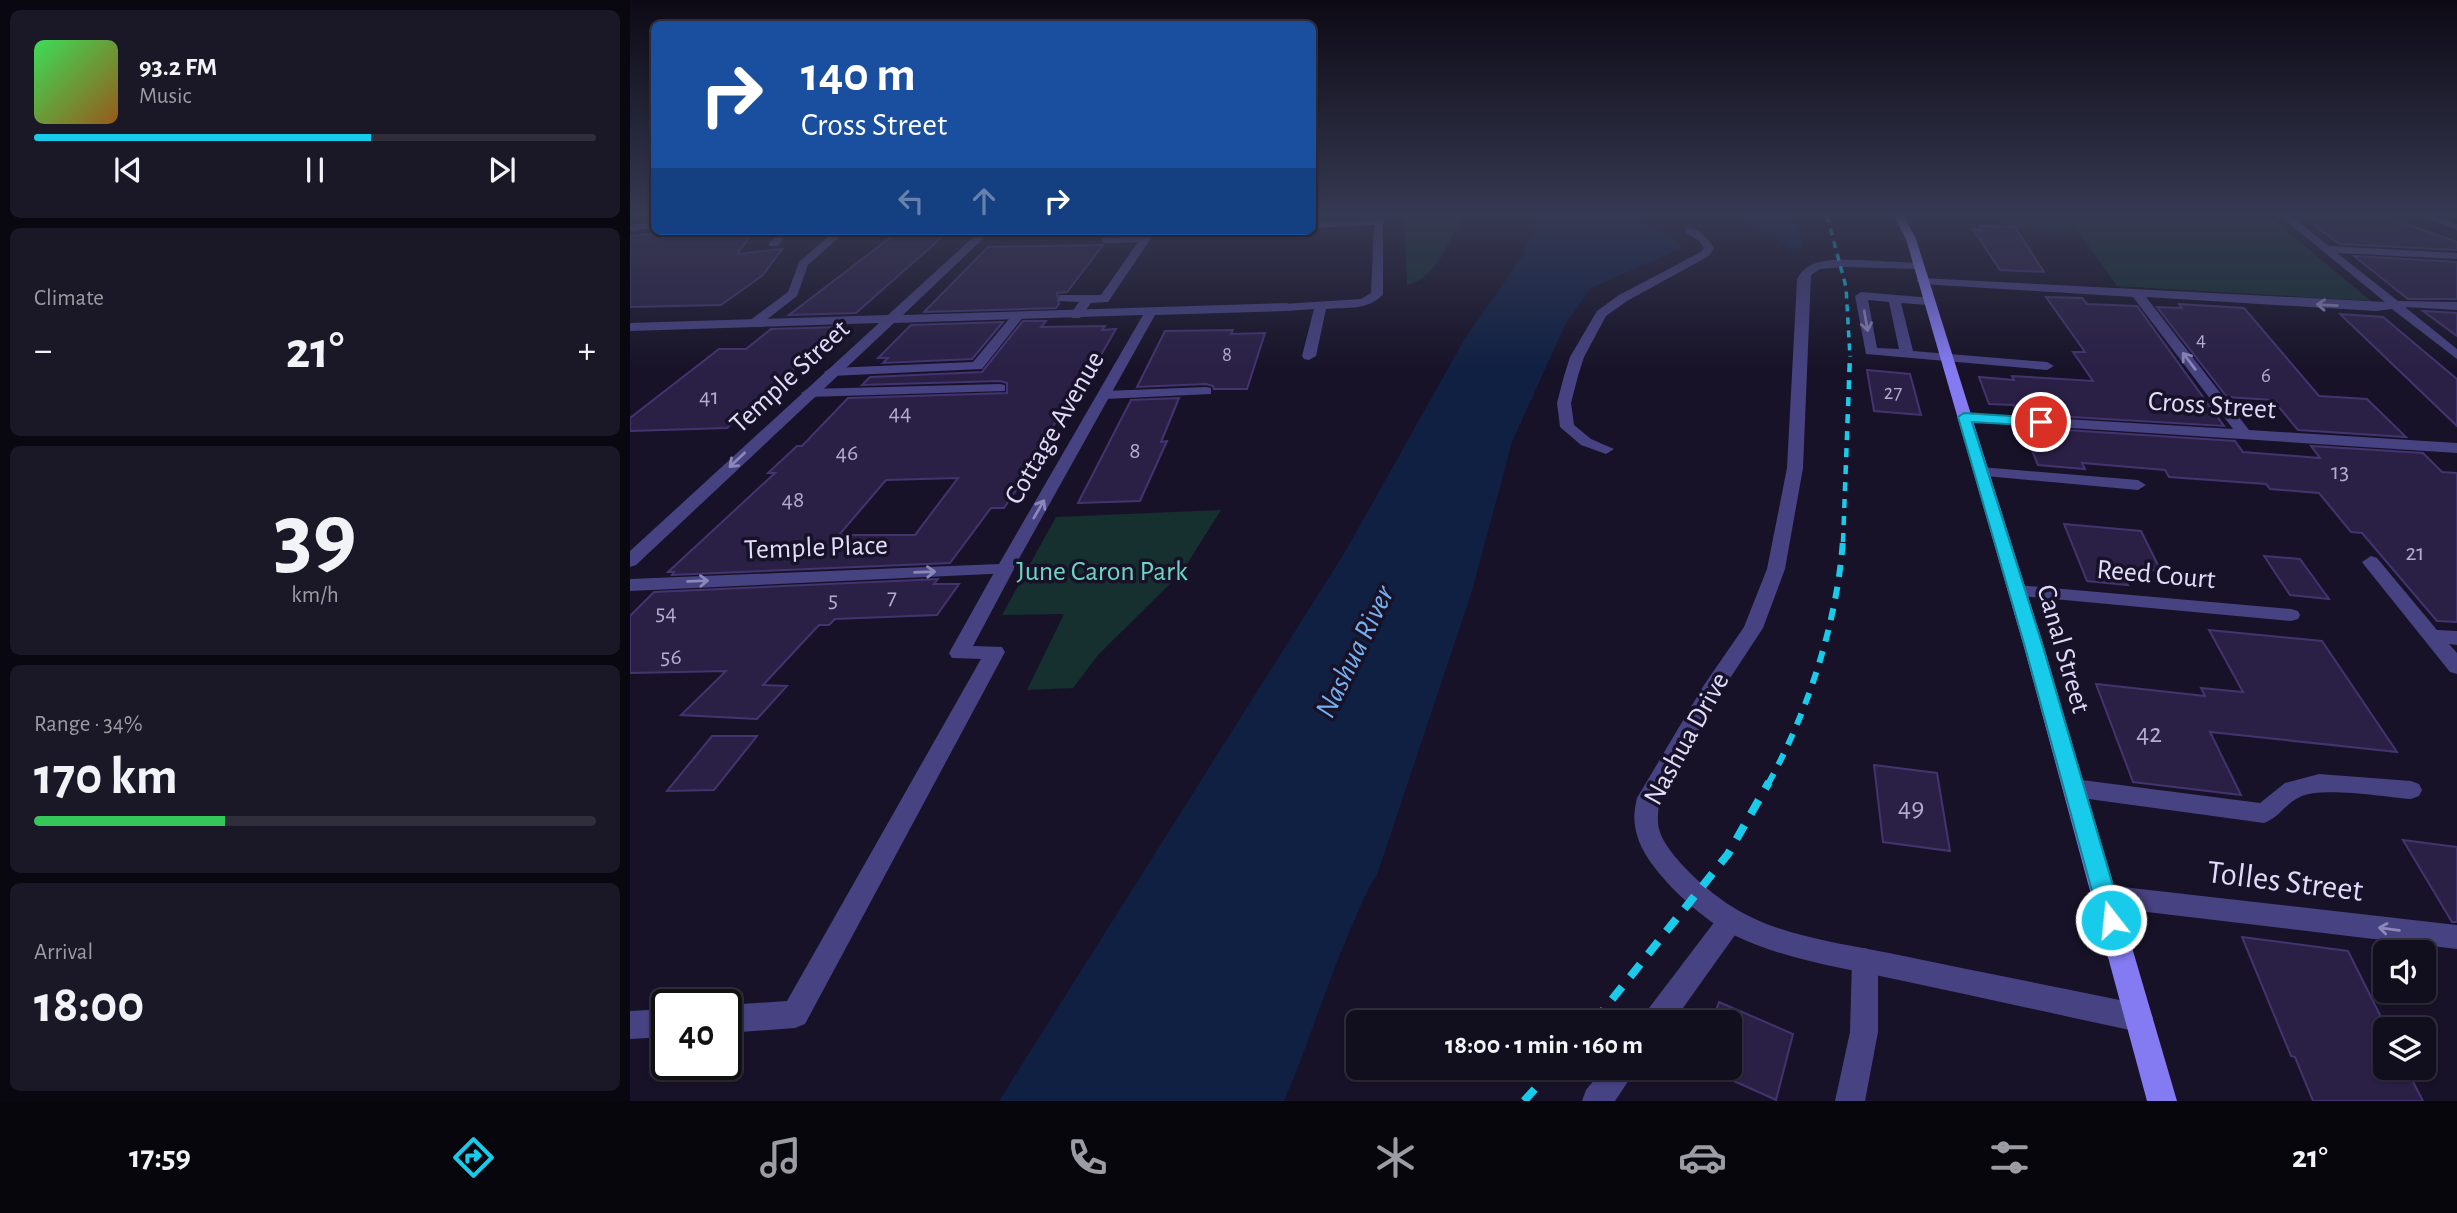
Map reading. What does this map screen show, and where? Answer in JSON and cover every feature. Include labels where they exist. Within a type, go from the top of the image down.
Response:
[{"type":"street","points":[[753,324],[793,294],[802,267]]},
{"type":"street","name":"Temple Street","points":[[630,561],[946,267]]},
{"type":"street","points":[[1063,298],[1104,299],[1126,267]]},
{"type":"street","points":[[630,327],[1150,313],[1362,303],[1376,296],[1377,267]]},
{"type":"street","points":[[1606,449],[1586,442],[1567,427],[1564,403],[1577,357],[1594,323],[1612,305],[1681,267]]},
{"type":"street","name":"Nashua Drive","points":[[1818,267],[1806,272],[1803,280],[1795,468],[1776,569],[1753,628],[1711,690],[1649,798],[1646,827],[1653,847],[1697,895],[1731,920],[1780,940],[1865,961],[2139,1018]]},
{"type":"street","name":"Nashua Drive","points":[[1871,267],[1920,273]]},
{"type":"street","name":"Canal Street","points":[[1919,267],[2017,591],[2162,1101]]},
{"type":"street","points":[[2349,267],[2457,355]]},
{"type":"street","points":[[1920,273],[2137,293],[2376,307],[2457,306]]},
{"type":"street","points":[[2137,293],[2245,435]]},
{"type":"street","points":[[1928,301],[1861,296],[1871,351],[2047,366]]},
{"type":"street","points":[[1894,298],[1907,354]]},
{"type":"street","points":[[1076,314],[1087,299]]},
{"type":"street","points":[[1309,356],[1321,306]]},
{"type":"street","name":"Cottage Avenue","points":[[742,1017],[795,1014],[995,652],[959,653],[1150,313]]},
{"type":"street","points":[[831,372],[977,366],[1017,316]]},
{"type":"street","points":[[808,393],[1000,388]]},
{"type":"street","points":[[1105,395],[1206,391]]},
{"type":"street","name":"Cross Street","points":[[1964,417],[2457,448]]},
{"type":"street","points":[[1981,472],[2138,485]]},
{"type":"street","points":[[2371,562],[2457,667]]},
{"type":"street","name":"Temple Place","points":[[630,585],[1005,569]]},
{"type":"street","name":"Reed Court","points":[[2017,591],[2291,615]]},
{"type":"street","points":[[2432,636],[2457,638]]},
{"type":"street","points":[[2074,788],[2264,813],[2292,789],[2319,783],[2411,790]]},
{"type":"street","name":"Tolles Street","points":[[2105,896],[2457,937]]},
{"type":"street","points":[[1665,1010],[1731,920]]},
{"type":"street","points":[[1850,1101],[1863,1048],[1865,961]]},
{"type":"street","points":[[630,1025],[651,1024]]},
{"type":"street","points":[[1597,1101],[1613,1080]]},
{"type":"green space","points":[[1406,267],[1433,267],[1418,281],[1407,285]]},
{"type":"green space","points":[[2104,267],[2331,267],[2371,301],[2117,286]]},
{"type":"green space","name":"June Caron Park","points":[[1221,510],[1182,572],[1098,655],[1073,688],[1027,690],[1064,614],[1002,615],[1056,517]]},
{"type":"water","name":"Nashua River","points":[[1514,267],[1638,267],[1591,288],[1565,325],[1512,442],[1472,591],[1377,875],[1342,949],[1284,1101],[999,1101],[1345,552],[1464,340]]},
{"type":"building","points":[[630,267],[769,267],[763,275],[721,305],[630,307]]},
{"type":"building","points":[[851,267],[908,267],[856,313],[789,315]]},
{"type":"building","points":[[968,267],[1086,267],[1067,292],[1057,293],[1059,304],[1056,308],[924,312]]},
{"type":"building","points":[[1998,267],[2041,267],[2044,272],[2000,270]]},
{"type":"building","points":[[2368,267],[2457,267],[2457,299],[2408,299]]},
{"type":"building","points":[[2046,297],[2082,298],[2087,304],[2137,306],[2224,426],[2017,414],[2014,405],[1989,404],[1979,377],[2014,380],[2012,376],[2093,381],[2073,352],[2085,352]]},
{"type":"building","points":[[2179,304],[2244,308],[2319,396],[2367,399],[2406,437],[2298,430],[2273,400],[2227,397],[2157,307],[2182,308]]},
{"type":"building","points":[[2423,311],[2457,313],[2457,336]]},
{"type":"building","points":[[2340,314],[2383,317],[2457,379],[2457,426]]},
{"type":"building","points":[[1023,321],[1046,321],[1041,327],[1105,326],[1102,330],[1116,329],[1078,395],[1074,396],[1034,454],[1017,482],[1022,482],[1004,508],[991,508],[950,563],[672,575],[674,572],[668,572],[775,473],[768,473],[797,446],[802,446],[848,398],[1007,393],[1007,383],[1000,381],[862,385],[870,377],[982,372]],"holes":[[[958,478],[915,535],[839,535],[886,480]]]},
{"type":"building","points":[[1003,322],[972,359],[883,363],[888,358],[878,358],[911,325]]},
{"type":"building","points":[[841,327],[727,428],[630,431],[630,418],[719,349],[746,349],[771,329]]},
{"type":"building","points":[[1233,330],[1231,334],[1265,333],[1247,389],[1214,389],[1206,384],[1137,387],[1165,331]]},
{"type":"building","points":[[1867,370],[1910,374],[1921,415],[1874,411]]},
{"type":"building","points":[[1179,398],[1161,442],[1167,441],[1140,501],[1078,503],[1131,400]]},
{"type":"building","points":[[2022,427],[2235,441],[2243,452],[2320,458],[2311,446],[2423,453],[2442,472],[2457,473],[2457,622],[2437,621],[2362,533],[2351,532],[2319,493],[2270,489],[2266,484],[2169,477],[2165,470],[2082,463],[2085,469],[2038,465]]},
{"type":"building","points":[[2064,524],[2141,531],[2161,571],[2119,567],[2128,585],[2087,581]]},
{"type":"building","points":[[2264,556],[2300,559],[2329,599],[2290,595]]},
{"type":"building","points":[[938,579],[934,584],[959,584],[937,615],[835,619],[829,625],[819,625],[763,685],[787,686],[757,719],[681,715],[726,671],[630,673],[630,616],[654,592]]},
{"type":"building","points":[[2209,630],[2322,641],[2397,752],[2210,732],[2241,795],[2133,782],[2096,684],[2205,696],[2201,688],[2243,692]]},
{"type":"building","points":[[712,736],[757,736],[714,790],[667,791]]},
{"type":"building","points":[[1874,765],[1937,773],[1950,851],[1883,842]]},
{"type":"building","points":[[2403,840],[2457,847],[2457,922],[2452,922]]},
{"type":"building","points":[[2242,937],[2348,951],[2381,1017],[2373,1017],[2373,1080],[2412,1080],[2423,1101],[2313,1101],[2295,1057],[2291,1056]]},
{"type":"building","points":[[1719,1002],[1738,1010],[1716,1010]]},
{"type":"building","points":[[1742,1012],[1793,1034],[1776,1100],[1732,1080],[1742,1080]]},
{"type":"railway","points":[[1841,267],[1846,287],[1850,356]]},
{"type":"railway","points":[[1843,542],[1850,356]]},
{"type":"railway","points":[[1769,782],[1796,727],[1818,666],[1834,603],[1843,540]]},
{"type":"railway","points":[[1604,1010],[1728,854],[1769,782]]},
{"type":"railway","points":[[1524,1101],[1543,1080]]},
{"type":"route","points":[[2041,422],[1964,417],[2034,647],[2111,920]]}]
